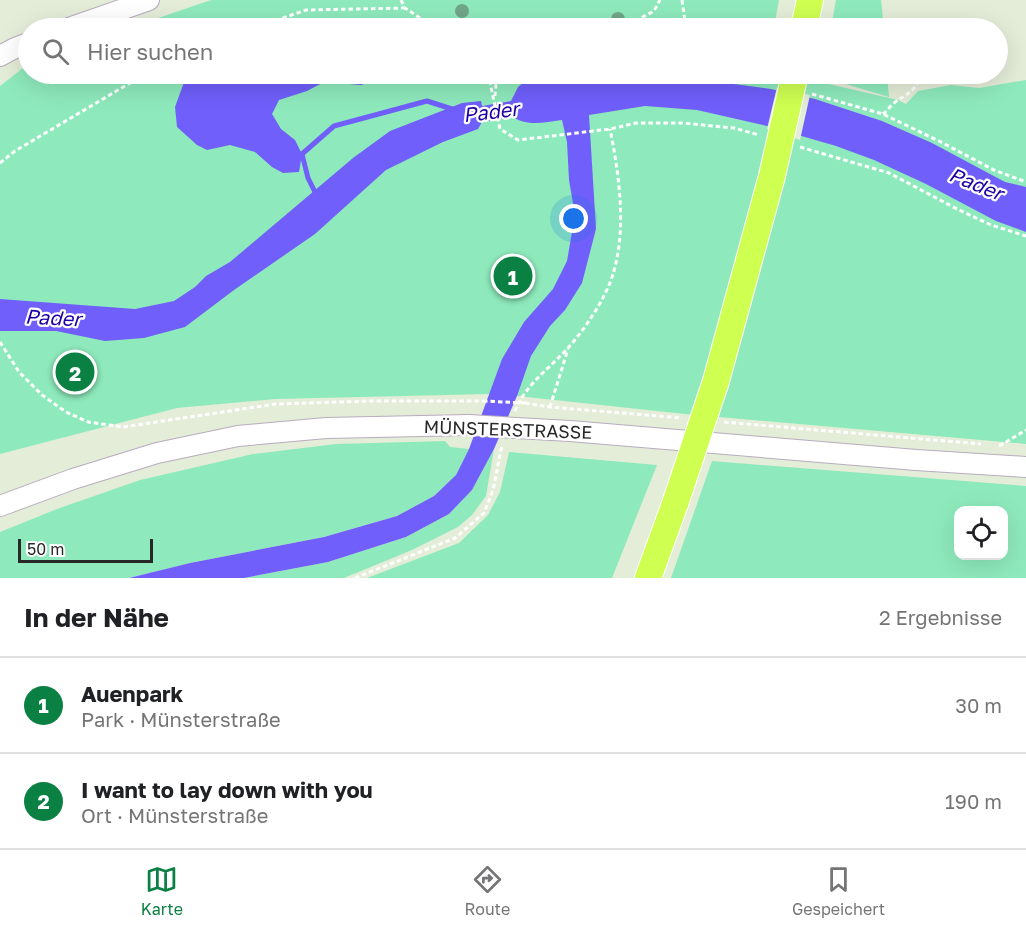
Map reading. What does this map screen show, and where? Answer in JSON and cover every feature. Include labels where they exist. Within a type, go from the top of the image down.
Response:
[{"type":"highway","points":[[806,18],[810,0]]},
{"type":"highway","points":[[648,578],[716,381],[772,176],[792,84]]},
{"type":"main road","points":[[98,18],[149,0]]},
{"type":"main road","points":[[0,56],[18,47]]},
{"type":"main road","name":"MÜNSTERSTRASSE","points":[[0,506],[73,479],[157,453],[238,436],[326,428],[469,425],[1026,467]]},
{"type":"path","points":[[401,0],[405,8],[420,18]]},
{"type":"path","points":[[641,18],[654,11],[660,0]]},
{"type":"path","points":[[682,0],[685,18]]},
{"type":"path","points":[[283,18],[306,10],[405,8]]},
{"type":"path","points":[[0,163],[15,151],[128,84]]},
{"type":"path","points":[[491,84],[500,129],[518,141],[610,129],[636,123],[682,123],[734,128],[767,138]]},
{"type":"path","points":[[495,101],[496,84]]},
{"type":"path","points":[[795,84],[883,114],[994,170],[1026,182]]},
{"type":"path","points":[[883,114],[892,104],[912,91],[916,84]]},
{"type":"path","points":[[520,399],[568,347],[604,296],[613,273],[620,239],[620,212],[618,167],[610,129]]},
{"type":"path","points":[[801,147],[889,173],[983,221],[1026,236]]},
{"type":"path","points":[[0,342],[19,372],[42,395],[66,412],[88,422],[123,427],[276,404],[372,401],[525,403],[693,419]]},
{"type":"path","points":[[550,407],[568,347]]},
{"type":"path","points":[[716,421],[1001,445],[1026,430]]},
{"type":"path","points":[[355,578],[455,538],[484,513],[493,490],[501,448]]},
{"type":"green space","points":[[211,0],[779,0],[776,18],[158,18]]},
{"type":"green space","points":[[836,0],[881,0],[883,18],[833,18]]},
{"type":"green space","points":[[18,72],[18,84],[828,84],[898,100],[906,104],[918,91],[951,85],[979,88],[1026,80],[1026,444],[489,394],[275,399],[177,408],[0,454],[0,86]]},
{"type":"green space","points":[[845,84],[888,84],[889,97]]},
{"type":"green space","points":[[445,441],[450,447],[469,449],[456,475],[434,496],[397,516],[324,537],[190,563],[129,578],[0,578],[0,532],[140,480],[253,454],[336,444]]},
{"type":"green space","points":[[494,449],[486,496],[472,515],[458,527],[412,550],[344,578],[244,578],[328,562],[406,537],[449,514],[472,490]]},
{"type":"green space","points":[[509,452],[657,465],[612,578],[367,578],[459,543],[488,515],[500,492]]},
{"type":"green space","points":[[712,461],[1026,486],[1026,578],[671,578]]},
{"type":"water","points":[[183,84],[320,84],[279,100],[272,114],[281,129],[295,140],[302,154],[299,172],[283,173],[272,167],[255,152],[230,145],[207,150],[197,145],[177,127],[175,107]]},
{"type":"water","name":"Pader","points":[[521,84],[734,84],[771,89],[815,99],[882,121],[932,143],[1005,182],[1026,187],[1026,232],[996,221],[874,160],[836,146],[767,126],[697,110],[645,106],[589,115],[596,229],[582,283],[531,356],[494,449],[472,490],[449,514],[406,537],[328,562],[244,578],[129,578],[190,563],[324,537],[397,516],[434,496],[456,475],[469,449],[502,359],[524,322],[553,289],[567,261],[575,215],[569,180],[567,142],[562,120],[531,123],[513,117],[482,122],[478,129],[443,142],[386,170],[315,234],[185,327],[144,338],[105,341],[56,331],[0,331],[0,299],[135,309],[174,301],[195,287],[206,276],[230,262],[353,158],[390,131],[462,103],[481,101],[482,106],[511,101]]},
{"type":"pier","points":[[777,87],[810,95],[800,140],[767,129]]},
{"type":"waterway","name":"Pader","points":[[317,196],[308,178],[302,154],[334,126],[427,101],[455,110]]},
{"type":"place","name":"Auenpark","points":[[513,276]]},
{"type":"place","name":"I want to lay down with you","points":[[75,372]]}]
